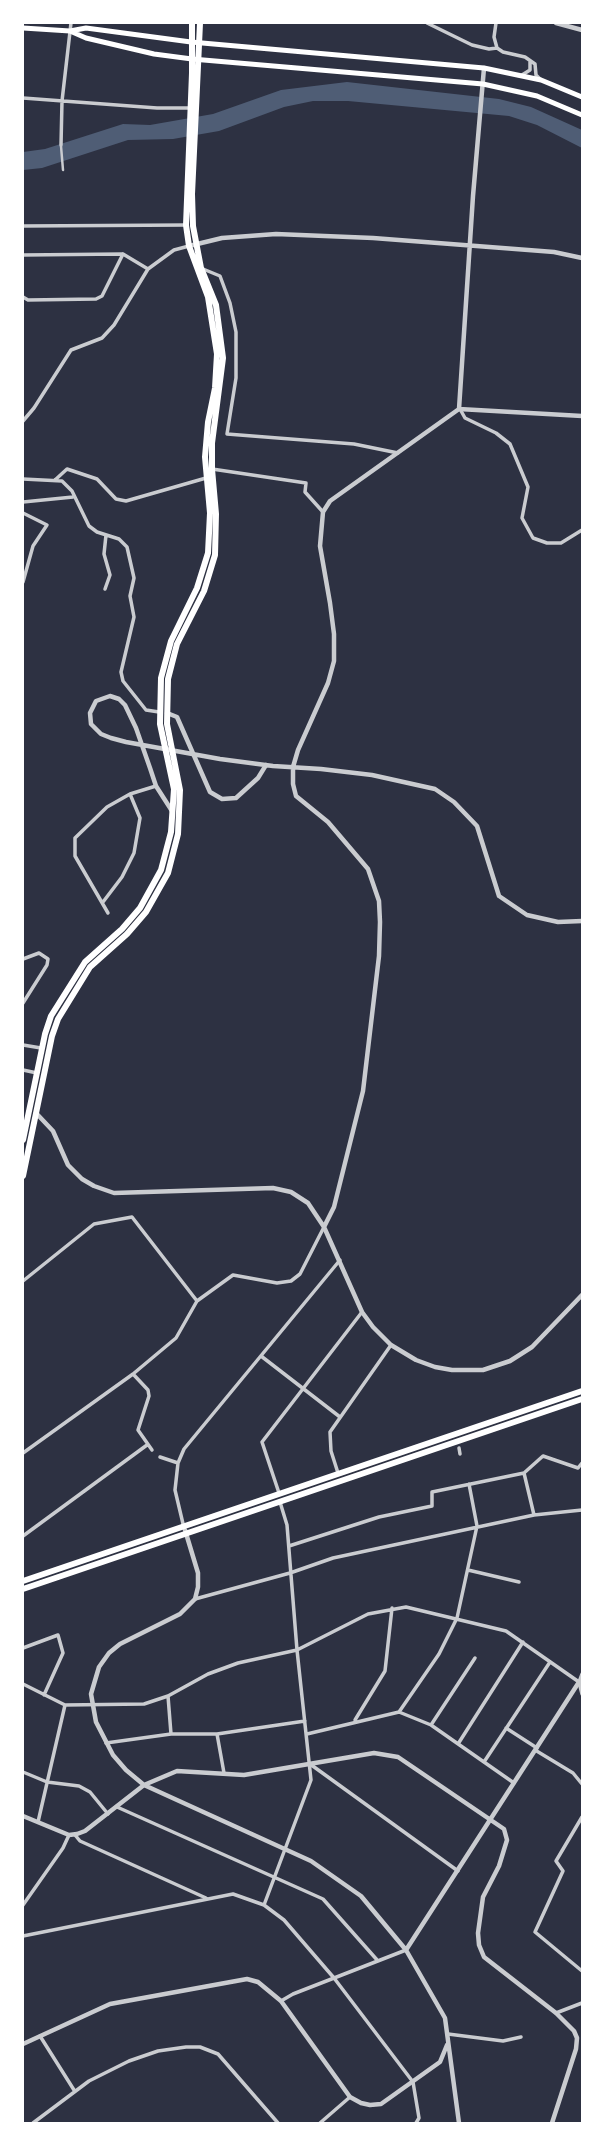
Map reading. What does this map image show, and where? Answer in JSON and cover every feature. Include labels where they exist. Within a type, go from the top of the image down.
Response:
[{"type":"main road","points":[[23,1140],[51,1016],[85,962],[129,922],[151,891],[166,853],[173,812],[172,775],[160,724],[174,655],[204,591],[215,555],[216,514],[206,438],[215,388],[217,354],[208,297],[192,246],[189,226],[192,194],[192,23]]},
{"type":"main road","points":[[193,108],[200,60],[200,23]]},
{"type":"main road","points":[[23,28],[70,31],[86,28],[199,43],[484,68],[541,80],[582,97]]},
{"type":"main road","points":[[70,31],[86,38],[192,60],[483,84],[537,96],[582,115]]},
{"type":"main road","points":[[192,246],[216,305],[223,358],[210,474]]},
{"type":"main road","points":[[23,1176],[52,1036],[65,1004],[90,967],[127,934],[146,912],[167,873],[181,812],[178,774],[163,713]]},
{"type":"main road","points":[[23,1589],[279,1493],[582,1391]]},
{"type":"main road","points":[[23,1581],[280,1502],[582,1399]]},
{"type":"street","points":[[63,170],[62,101],[71,23]]},
{"type":"street","points":[[427,23],[472,45],[497,48]]},
{"type":"street","points":[[496,23],[494,37],[497,48],[535,64],[536,75],[541,80]]},
{"type":"street","points":[[556,23],[582,30]]},
{"type":"street","points":[[522,75],[530,70],[529,60]]},
{"type":"street","points":[[484,68],[459,409],[465,418],[496,433],[510,444],[528,487],[523,518],[533,538],[547,543],[561,543],[582,530]]},
{"type":"street","points":[[23,98],[157,108],[193,108]]},
{"type":"street","points":[[23,226],[189,226]]},
{"type":"street","points":[[23,421],[71,350],[102,338],[114,326],[148,268],[174,250],[242,235],[276,234],[469,245],[554,252],[582,258]]},
{"type":"street","points":[[23,255],[123,254],[148,268]]},
{"type":"street","points":[[23,297],[28,300],[96,299],[102,296],[123,254]]},
{"type":"street","points":[[201,268],[220,276],[230,303],[236,332],[236,378],[226,436],[354,444],[398,453]]},
{"type":"street","points":[[23,1453],[133,1374],[176,1338],[197,1301],[233,1275],[277,1283],[291,1281],[300,1274],[334,1207],[363,1091],[378,968],[380,922],[379,901],[368,869],[328,822],[296,796],[293,784],[293,767],[298,750],[328,683],[334,661],[334,634],[320,546],[323,512],[330,501],[459,409],[582,416]]},
{"type":"street","points":[[55,480],[67,469],[97,479],[116,499],[125,501],[210,474],[306,483],[305,492],[323,512]]},
{"type":"street","points":[[23,480],[62,481],[72,491],[89,526],[106,536],[119,539],[127,547],[134,579],[130,596],[134,617],[121,671],[123,681],[146,709],[177,717],[210,792],[222,799],[236,798],[270,766]]},
{"type":"street","points":[[23,502],[74,497]]},
{"type":"street","points":[[23,513],[47,525],[33,546],[23,582]]},
{"type":"street","points":[[105,589],[110,575],[104,554],[106,536]]},
{"type":"street","points":[[173,812],[156,786],[136,728],[125,705],[110,696],[96,701],[90,713],[91,724],[100,734],[126,742],[220,759],[270,766],[372,775],[435,789],[454,802],[477,825],[499,896],[527,915],[558,922],[582,921]]},
{"type":"street","points":[[108,913],[75,856],[75,838],[107,807],[130,794],[156,786]]},
{"type":"street","points":[[103,902],[122,877],[134,853],[140,818],[130,794]]},
{"type":"street","points":[[23,959],[39,953],[48,959],[23,1003]]},
{"type":"street","points":[[23,1045],[43,1048]]},
{"type":"street","points":[[23,1070],[37,1073]]},
{"type":"street","points":[[36,1113],[53,1131],[68,1165],[82,1179],[114,1193],[273,1188],[291,1192],[308,1203],[324,1227],[362,1312],[391,1345],[416,1360],[435,1367],[483,1370],[510,1361],[532,1348],[582,1295]]},
{"type":"street","points":[[23,1281],[94,1224],[132,1217],[197,1301]]},
{"type":"street","points":[[195,1599],[198,1573],[174,1490],[177,1463],[184,1449],[340,1260]]},
{"type":"street","points":[[279,1493],[262,1442],[362,1312]]},
{"type":"street","points":[[338,1473],[329,1438],[340,1417],[391,1345]]},
{"type":"street","points":[[260,1355],[340,1417]]},
{"type":"street","points":[[133,1374],[142,1381],[149,1396],[138,1430],[152,1450]]},
{"type":"street","points":[[23,1536],[147,1445]]},
{"type":"street","points":[[459,1448],[460,1454]]},
{"type":"street","points":[[289,1546],[379,1517],[432,1506],[432,1492],[524,1473],[543,1456],[578,1468],[582,1463]]},
{"type":"street","points":[[160,1457],[177,1463]]},
{"type":"street","points":[[524,1473],[534,1515]]},
{"type":"street","points":[[400,1712],[439,1654],[457,1618],[477,1526],[469,1484]]},
{"type":"street","points":[[264,1905],[311,1780],[287,1525],[280,1502]]},
{"type":"street","points":[[459,2123],[445,2018],[406,1950],[361,1896],[312,1861],[144,1785],[126,1770],[106,1743],[96,1722],[92,1704],[93,1682],[99,1667],[120,1644],[180,1614],[195,1599],[290,1573],[333,1558],[534,1515],[582,1510]]},
{"type":"street","points":[[468,1570],[519,1582]]},
{"type":"street","points":[[23,1684],[65,1705],[144,1704],[168,1696],[208,1674],[238,1662],[297,1650],[368,1614],[405,1607],[506,1631],[579,1682],[582,1694]]},
{"type":"street","points":[[354,1722],[386,1671],[392,1608]]},
{"type":"street","points":[[23,1648],[58,1635],[63,1653],[44,1695]]},
{"type":"street","points":[[458,1744],[523,1642]]},
{"type":"street","points":[[431,1725],[475,1658]]},
{"type":"street","points":[[484,1762],[550,1662]]},
{"type":"street","points":[[281,2001],[406,1950],[582,1674]]},
{"type":"street","points":[[168,1696],[171,1734]]},
{"type":"street","points":[[38,1822],[65,1705]]},
{"type":"street","points":[[307,1734],[400,1712],[431,1725],[514,1783]]},
{"type":"street","points":[[106,1743],[171,1734],[217,1734],[305,1720]]},
{"type":"street","points":[[506,1728],[573,1773],[582,1784]]},
{"type":"street","points":[[217,1734],[224,1774]]},
{"type":"street","points":[[23,1905],[72,1835],[85,1831],[144,1785],[177,1771],[244,1775],[374,1753],[398,1756],[504,1829],[507,1840],[499,1866],[483,1897],[479,1945],[484,1957],[548,2010],[556,2013],[574,2031],[577,2038],[576,2049],[552,2123]]},
{"type":"street","points":[[310,1764],[458,1871]]},
{"type":"street","points":[[23,1772],[47,1782],[79,1786],[90,1792],[108,1814]]},
{"type":"street","points":[[117,1807],[323,1899],[378,1961]]},
{"type":"street","points":[[23,1816],[72,1835],[208,1899]]},
{"type":"street","points":[[582,1817],[556,1861],[563,1871],[535,1932],[582,1970]]},
{"type":"street","points":[[23,1936],[233,1894],[264,1905],[284,1920],[334,1978],[413,2082],[419,2118],[416,2123]]},
{"type":"street","points":[[23,2044],[110,2004],[247,1979],[258,1982],[281,2001],[351,2097],[370,2105],[381,2104],[440,2062],[448,2045]]},
{"type":"street","points":[[556,2013],[582,2003]]},
{"type":"street","points":[[447,2034],[503,2040],[521,2037]]},
{"type":"street","points":[[40,2035],[74,2090]]},
{"type":"street","points":[[33,2123],[74,2090],[129,2061],[158,2051],[186,2047],[200,2047],[218,2054],[278,2123]]},
{"type":"street","points":[[320,2123],[351,2097]]},
{"type":"water","points":[[347,82],[499,99],[531,107],[582,130],[582,148],[537,125],[509,116],[348,101],[313,101],[284,107],[219,131],[173,139],[128,140],[42,168],[23,170],[23,152],[45,149],[123,124],[150,125],[213,114],[281,90]]}]
